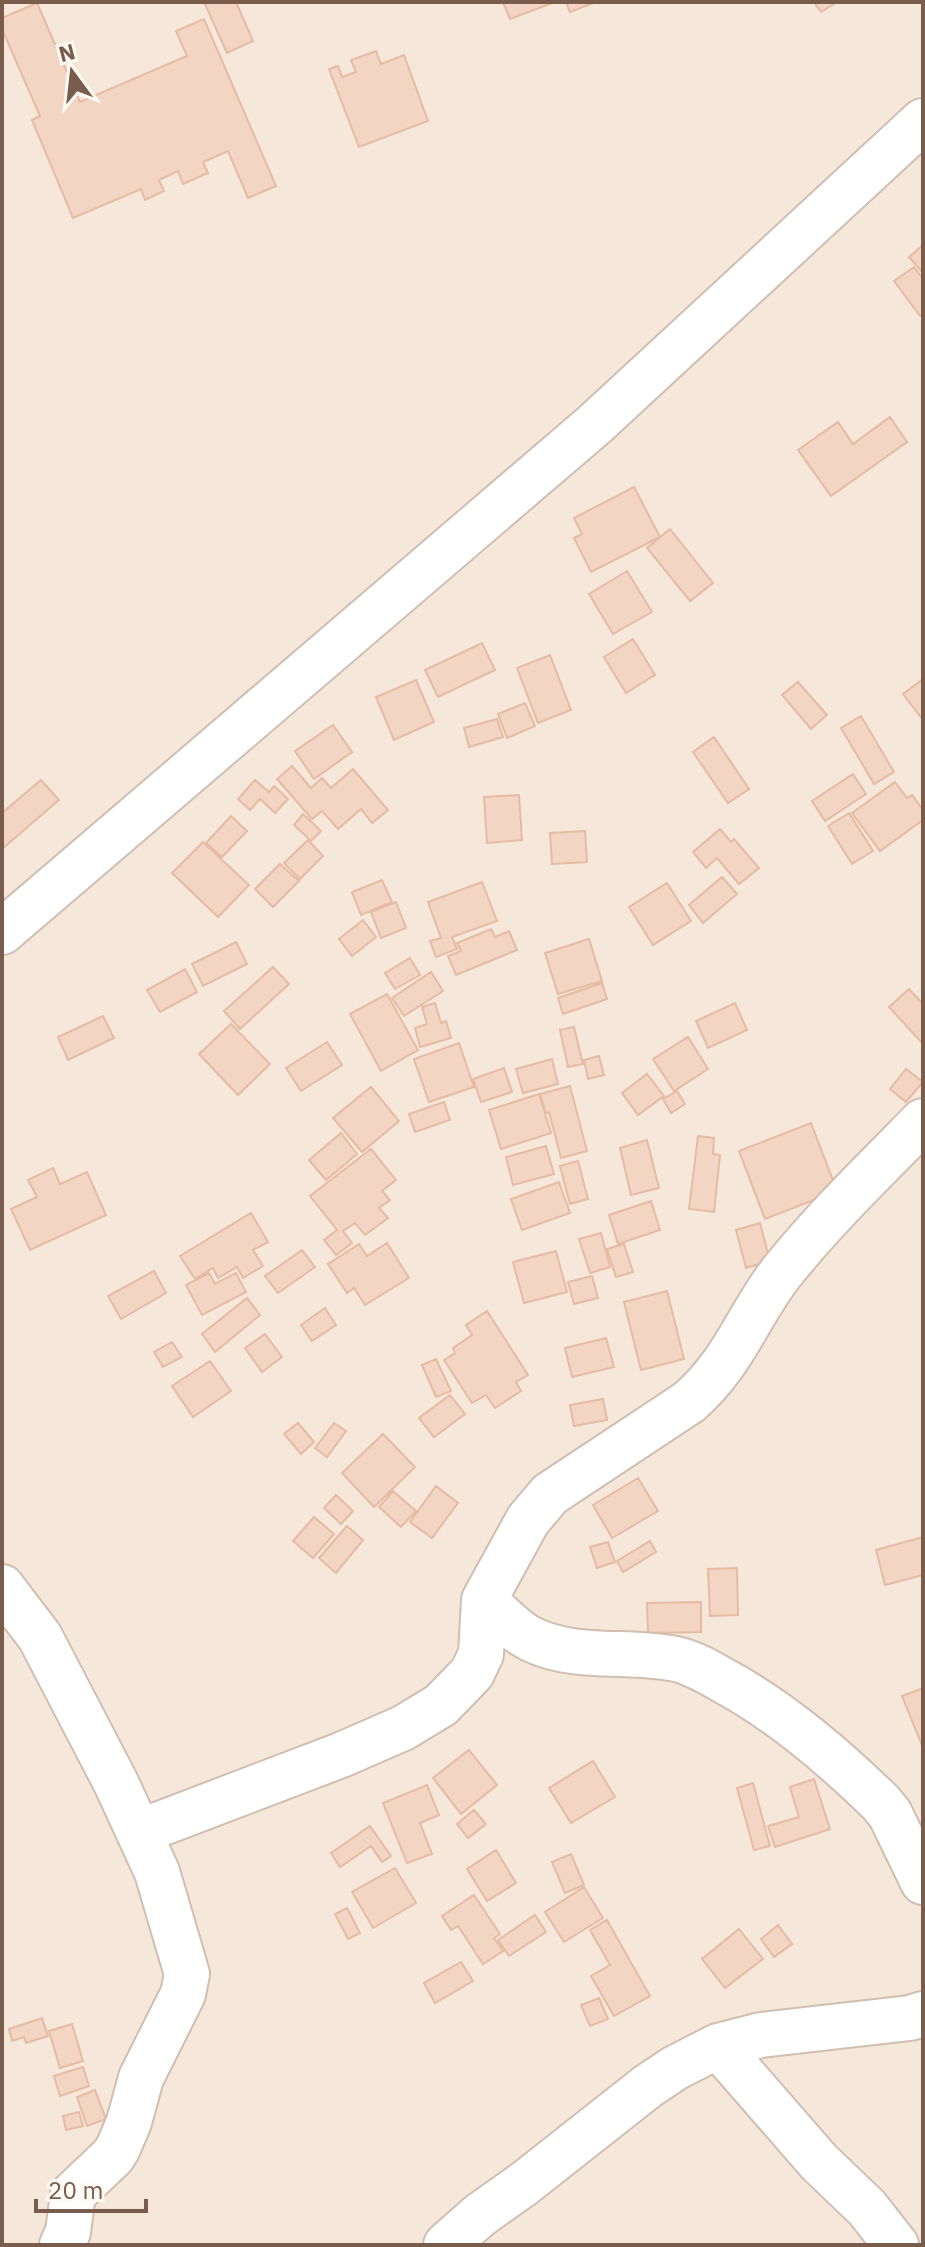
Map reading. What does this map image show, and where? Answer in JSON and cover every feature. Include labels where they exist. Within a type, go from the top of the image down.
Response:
[{"type":"street","points":[[2,932],[594,425],[923,121]]},
{"type":"street","points":[[139,1832],[341,1755],[403,1728],[441,1705],[472,1673],[481,1654],[484,1600],[528,1520],[550,1494],[689,1402],[706,1387],[729,1359],[779,1276],[834,1211],[923,1121]]},
{"type":"street","points":[[2,1587],[40,1637],[139,1832],[157,1872],[186,1970],[187,1982],[175,2013],[149,2059],[118,2148],[73,2194],[67,2241]]},
{"type":"street","points":[[484,1600],[528,1638],[591,1654],[640,1654],[676,1659],[702,1669],[753,1697],[778,1714],[881,1803],[890,1814],[923,1882]]},
{"type":"street","points":[[446,2245],[480,2215],[648,2086],[718,2046],[761,2035],[923,2014]]},
{"type":"street","points":[[718,2046],[819,2162],[867,2208],[896,2245]]},
{"type":"shaded area","points":[[2,2],[923,2],[923,2245],[2,2245]]},
{"type":"building","points":[[204,2],[236,2],[253,41],[227,53]]},
{"type":"building","points":[[503,2],[555,2],[510,19]]},
{"type":"building","points":[[566,2],[596,2],[570,12]]},
{"type":"building","points":[[814,2],[837,2],[821,12]]},
{"type":"building","points":[[37,3],[80,102],[187,56],[176,31],[204,19],[276,186],[248,198],[228,151],[203,162],[208,173],[183,184],[178,171],[159,180],[164,191],[145,200],[141,189],[73,218],[32,120],[40,116],[2,29],[2,18]]},
{"type":"building","points":[[376,51],[381,64],[404,55],[428,121],[359,147],[329,69],[338,66],[342,77],[356,72],[351,60]]},
{"type":"building","points":[[923,245],[923,273],[909,257]]},
{"type":"building","points":[[914,267],[923,279],[923,314],[920,316],[894,281]]},
{"type":"building","points":[[890,417],[907,442],[831,496],[798,450],[838,422],[853,444]]},
{"type":"building","points":[[634,487],[660,537],[591,572],[574,538],[582,534],[574,518]]},
{"type":"building","points":[[670,529],[713,583],[690,601],[647,548]]},
{"type":"building","points":[[627,571],[652,612],[613,634],[589,594]]},
{"type":"building","points":[[633,639],[655,675],[626,693],[604,657]]},
{"type":"building","points":[[482,643],[495,670],[438,697],[425,670]]},
{"type":"building","points":[[550,655],[571,710],[538,723],[517,668]]},
{"type":"building","points":[[923,679],[923,720],[903,694]]},
{"type":"building","points":[[416,680],[434,722],[394,740],[376,697]]},
{"type":"building","points":[[798,682],[827,715],[811,729],[782,695]]},
{"type":"building","points":[[525,703],[535,726],[507,738],[498,714]]},
{"type":"building","points":[[861,716],[894,772],[874,784],[841,728]]},
{"type":"building","points":[[497,719],[503,737],[469,747],[464,728]]},
{"type":"building","points":[[333,725],[352,752],[314,779],[295,751]]},
{"type":"building","points":[[714,737],[749,789],[728,803],[693,752]]},
{"type":"building","points":[[292,766],[311,788],[322,778],[331,788],[353,769],[388,810],[372,823],[361,809],[338,829],[322,811],[312,819],[277,779]]},
{"type":"building","points":[[853,774],[866,794],[825,821],[812,801]]},
{"type":"building","points":[[41,780],[59,800],[2,849],[2,813]]},
{"type":"building","points":[[255,780],[269,792],[274,786],[288,799],[275,813],[260,799],[250,810],[238,799]]},
{"type":"building","points":[[895,782],[907,798],[912,795],[923,810],[923,820],[880,851],[852,813]]},
{"type":"building","points":[[519,795],[522,840],[487,843],[484,797]]},
{"type":"building","points":[[849,813],[873,851],[852,864],[828,826]]},
{"type":"building","points":[[303,814],[321,831],[311,841],[294,825]]},
{"type":"building","points":[[231,816],[247,831],[222,857],[206,843]]},
{"type":"building","points":[[720,829],[731,842],[734,839],[759,868],[739,884],[717,858],[706,868],[693,852]]},
{"type":"building","points":[[585,831],[587,862],[552,864],[550,833]]},
{"type":"building","points":[[308,840],[323,856],[300,879],[284,863]]},
{"type":"building","points":[[203,842],[249,885],[218,917],[172,873]]},
{"type":"building","points":[[280,864],[299,881],[273,907],[255,889]]},
{"type":"building","points":[[722,877],[737,894],[703,923],[689,905]]},
{"type":"building","points":[[382,880],[392,902],[361,915],[352,892]]},
{"type":"building","points":[[482,882],[497,921],[452,937],[457,949],[436,957],[430,941],[441,938],[428,902]]},
{"type":"building","points":[[667,883],[691,921],[653,945],[629,907]]},
{"type":"building","points":[[396,902],[406,928],[381,938],[371,912]]},
{"type":"building","points":[[363,920],[376,937],[352,956],[339,939]]},
{"type":"building","points":[[491,929],[495,937],[509,931],[517,950],[456,975],[448,956],[461,951],[457,943]]},
{"type":"building","points":[[589,939],[602,981],[558,994],[545,953]]},
{"type":"building","points":[[236,942],[247,964],[203,986],[192,964]]},
{"type":"building","points":[[410,958],[420,975],[395,989],[385,973]]},
{"type":"building","points":[[273,967],[289,984],[240,1029],[224,1011]]},
{"type":"building","points":[[185,969],[197,992],[160,1012],[147,990]]},
{"type":"building","points":[[431,972],[443,991],[404,1016],[392,998]]},
{"type":"building","points":[[602,983],[607,999],[563,1014],[558,998]]},
{"type":"building","points":[[909,989],[923,1004],[923,1044],[889,1007]]},
{"type":"building","points":[[387,994],[418,1050],[381,1071],[350,1014]]},
{"type":"building","points":[[435,1003],[441,1023],[446,1021],[451,1038],[420,1047],[415,1028],[427,1024],[422,1007]]},
{"type":"building","points":[[735,1003],[747,1030],[708,1048],[696,1021]]},
{"type":"building","points":[[103,1016],[114,1038],[68,1060],[58,1037]]},
{"type":"building","points":[[231,1024],[270,1064],[238,1095],[199,1054]]},
{"type":"building","points":[[574,1027],[583,1064],[568,1067],[560,1030]]},
{"type":"building","points":[[688,1037],[708,1069],[674,1091],[653,1059]]},
{"type":"building","points":[[327,1042],[342,1065],[301,1091],[286,1068]]},
{"type":"building","points":[[459,1043],[474,1087],[429,1102],[414,1059]]},
{"type":"building","points":[[599,1056],[604,1075],[588,1079],[584,1060]]},
{"type":"building","points":[[552,1059],[558,1084],[523,1093],[516,1069]]},
{"type":"building","points":[[504,1068],[512,1092],[481,1102],[473,1079]]},
{"type":"building","points":[[906,1069],[923,1082],[906,1102],[890,1089]]},
{"type":"building","points":[[647,1074],[664,1096],[638,1115],[622,1093]]},
{"type":"building","points":[[570,1086],[587,1151],[561,1158],[549,1112],[546,1113],[540,1094]]},
{"type":"building","points":[[371,1087],[399,1121],[362,1152],[333,1118]]},
{"type":"building","points":[[677,1091],[685,1104],[671,1113],[663,1099]]},
{"type":"building","points":[[539,1094],[551,1133],[501,1149],[489,1110]]},
{"type":"building","points":[[444,1102],[450,1120],[415,1132],[409,1114]]},
{"type":"building","points":[[811,1123],[837,1191],[765,1219],[739,1151]]},
{"type":"building","points":[[341,1133],[357,1154],[326,1180],[309,1160]]},
{"type":"building","points":[[698,1136],[714,1138],[713,1154],[720,1155],[714,1212],[689,1209]]},
{"type":"building","points":[[647,1140],[659,1188],[631,1195],[620,1148]]},
{"type":"building","points":[[546,1146],[554,1174],[513,1185],[506,1157]]},
{"type":"building","points":[[371,1149],[396,1180],[382,1191],[390,1200],[379,1208],[388,1218],[365,1235],[355,1223],[343,1231],[352,1243],[336,1255],[324,1240],[337,1230],[310,1196]]},
{"type":"building","points":[[578,1161],[588,1199],[570,1204],[560,1166]]},
{"type":"building","points":[[53,1168],[60,1184],[87,1172],[106,1215],[30,1250],[11,1209],[37,1197],[28,1180]]},
{"type":"building","points":[[559,1182],[570,1213],[522,1230],[511,1199]]},
{"type":"building","points":[[651,1201],[660,1230],[618,1244],[609,1215]]},
{"type":"building","points":[[251,1213],[268,1242],[253,1250],[263,1266],[243,1278],[237,1267],[218,1278],[213,1268],[195,1279],[180,1256]]},
{"type":"building","points":[[760,1223],[770,1261],[746,1268],[736,1230]]},
{"type":"building","points":[[601,1233],[610,1267],[590,1273],[579,1239]]},
{"type":"building","points":[[387,1243],[409,1278],[365,1305],[354,1288],[347,1293],[328,1264],[359,1244],[367,1256]]},
{"type":"building","points":[[624,1244],[633,1272],[616,1277],[607,1249]]},
{"type":"building","points":[[302,1250],[315,1267],[278,1293],[265,1276]]},
{"type":"building","points":[[556,1251],[567,1292],[524,1303],[513,1262]]},
{"type":"building","points":[[154,1271],[166,1293],[121,1319],[108,1296]]},
{"type":"building","points":[[209,1273],[215,1284],[236,1273],[246,1292],[202,1315],[186,1285]]},
{"type":"building","points":[[592,1276],[598,1298],[574,1304],[568,1282]]},
{"type":"building","points":[[667,1291],[684,1359],[641,1370],[624,1302]]},
{"type":"building","points":[[247,1298],[260,1315],[215,1352],[202,1334]]},
{"type":"building","points":[[325,1308],[336,1325],[312,1341],[301,1325]]},
{"type":"building","points":[[487,1311],[528,1375],[516,1382],[521,1391],[495,1408],[486,1395],[472,1403],[444,1360],[455,1353],[453,1348],[472,1335],[466,1325]]},
{"type":"building","points":[[265,1334],[282,1357],[262,1372],[245,1348]]},
{"type":"building","points":[[606,1338],[614,1367],[572,1377],[565,1348]]},
{"type":"building","points":[[172,1342],[182,1357],[163,1367],[154,1352]]},
{"type":"building","points":[[436,1359],[451,1391],[436,1397],[422,1365]]},
{"type":"building","points":[[210,1361],[231,1391],[193,1417],[172,1386]]},
{"type":"building","points":[[450,1395],[465,1414],[434,1437],[419,1418]]},
{"type":"building","points":[[603,1399],[607,1420],[574,1426],[570,1405]]},
{"type":"building","points":[[298,1423],[314,1442],[301,1454],[284,1434]]},
{"type":"building","points":[[334,1423],[346,1431],[327,1457],[315,1448]]},
{"type":"building","points":[[383,1434],[415,1467],[374,1507],[342,1473]]},
{"type":"building","points":[[638,1478],[658,1511],[612,1538],[593,1505]]},
{"type":"building","points":[[436,1486],[458,1503],[432,1538],[410,1522]]},
{"type":"building","points":[[393,1491],[416,1511],[401,1527],[379,1507]]},
{"type":"building","points":[[336,1495],[353,1511],[341,1524],[324,1508]]},
{"type":"building","points":[[314,1517],[334,1534],[313,1558],[293,1541]]},
{"type":"building","points":[[347,1526],[363,1540],[336,1573],[319,1558]]},
{"type":"building","points":[[923,1537],[923,1575],[885,1585],[876,1550]]},
{"type":"building","points":[[650,1541],[656,1552],[623,1572],[617,1561]]},
{"type":"building","points":[[608,1542],[615,1562],[597,1568],[590,1547]]},
{"type":"building","points":[[737,1568],[738,1615],[710,1616],[708,1569]]},
{"type":"building","points":[[701,1602],[701,1632],[648,1633],[647,1603]]},
{"type":"building","points":[[923,1688],[923,1748],[902,1696]]},
{"type":"building","points":[[469,1750],[497,1785],[461,1814],[433,1778]]},
{"type":"building","points":[[593,1761],[615,1797],[571,1823],[549,1788]]},
{"type":"building","points":[[814,1779],[830,1829],[775,1847],[768,1826],[799,1817],[790,1787]]},
{"type":"building","points":[[753,1783],[770,1846],[754,1850],[737,1788]]},
{"type":"building","points":[[427,1785],[439,1815],[420,1823],[432,1854],[407,1863],[383,1803]]},
{"type":"building","points":[[474,1810],[486,1824],[468,1838],[457,1824]]},
{"type":"building","points":[[370,1826],[391,1856],[382,1862],[371,1846],[340,1867],[331,1853]]},
{"type":"building","points":[[496,1850],[516,1883],[487,1901],[467,1869]]},
{"type":"building","points":[[571,1854],[584,1885],[565,1893],[552,1862]]},
{"type":"building","points":[[395,1868],[416,1903],[373,1928],[352,1892]]},
{"type":"building","points":[[584,1887],[603,1918],[564,1942],[545,1912]]},
{"type":"building","points":[[474,1895],[500,1934],[494,1938],[503,1951],[483,1964],[458,1926],[451,1930],[442,1916]]},
{"type":"building","points":[[347,1908],[360,1933],[348,1939],[335,1914]]},
{"type":"building","points":[[535,1915],[546,1932],[509,1956],[498,1940]]},
{"type":"building","points":[[607,1920],[650,1996],[614,2016],[591,1976],[610,1965],[590,1930]]},
{"type":"building","points":[[778,1925],[792,1944],[774,1957],[761,1939]]},
{"type":"building","points":[[739,1929],[763,1959],[725,1988],[702,1959]]},
{"type":"building","points":[[461,1962],[473,1981],[435,2003],[424,1983]]},
{"type":"building","points":[[599,1998],[608,2019],[590,2026],[581,2005]]},
{"type":"building","points":[[42,2018],[48,2036],[26,2043],[24,2037],[12,2041],[9,2029]]},
{"type":"building","points":[[72,2024],[83,2061],[60,2068],[49,2031]]},
{"type":"building","points":[[83,2067],[89,2086],[60,2096],[54,2076]]},
{"type":"building","points":[[95,2090],[106,2119],[87,2126],[77,2097]]},
{"type":"building","points":[[79,2112],[83,2126],[66,2130],[63,2116]]}]
